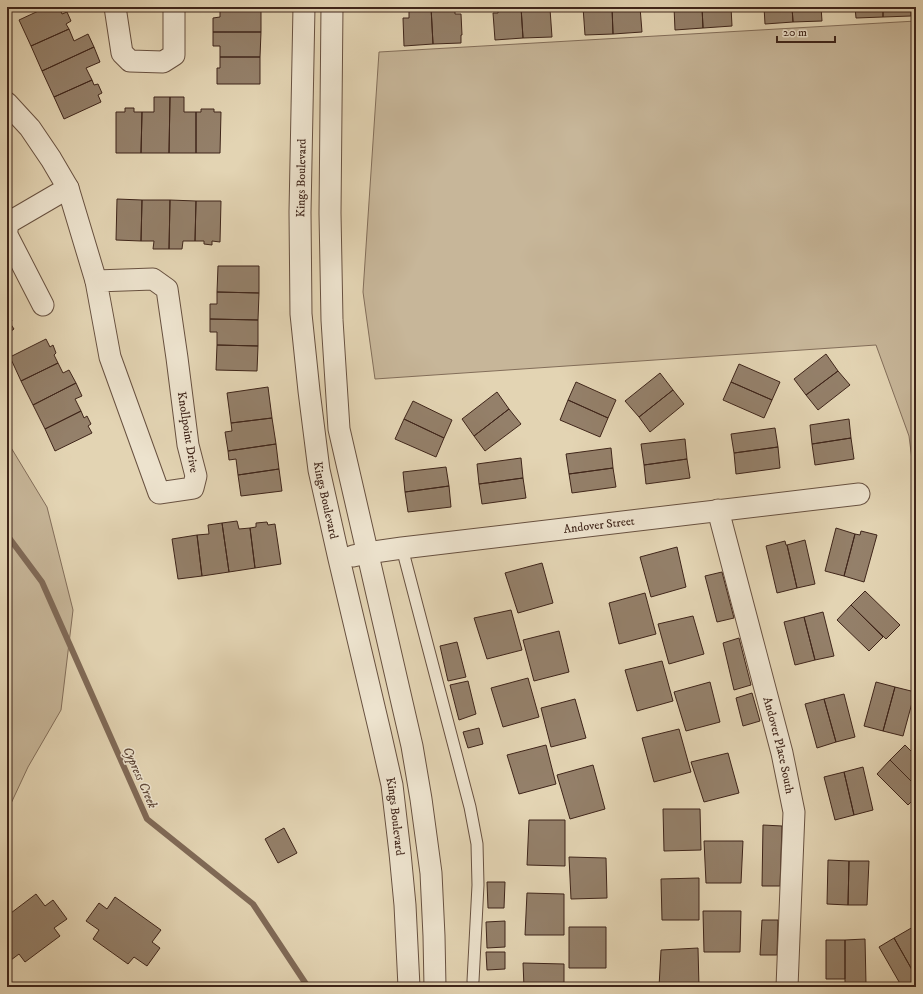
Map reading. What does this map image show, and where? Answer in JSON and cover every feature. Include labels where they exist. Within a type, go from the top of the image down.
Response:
[{"type":"street","points":[[115,7],[122,53],[130,61],[163,62],[174,55],[174,7]]},
{"type":"street","name":"Kings Boulevard","points":[[304,7],[300,212],[301,314],[309,391],[319,470],[392,785],[405,905],[408,987]]},
{"type":"street","points":[[332,7],[330,213],[332,320],[339,429],[412,746],[431,874],[435,987]]},
{"type":"street","name":"Knollpoint Drive","points":[[7,103],[30,128],[68,188],[96,281],[110,358],[159,493],[193,488],[196,476],[188,445],[167,290],[153,279],[96,281]]},
{"type":"street","points":[[7,230],[8,223],[68,188]]},
{"type":"street","points":[[7,235],[43,305]]},
{"type":"street","name":"Andover Street","points":[[339,559],[402,548],[859,494]]},
{"type":"street","name":"Andover Place South","points":[[718,510],[782,753],[794,812],[787,987]]},
{"type":"lane","points":[[402,548],[470,807],[477,844],[478,885],[473,981]]},
{"type":"shaded area","points":[[916,21],[916,492],[909,436],[876,345],[375,379],[363,292],[379,52]]},
{"type":"shaded area","points":[[7,441],[47,507],[73,610],[61,710],[28,767],[7,812],[7,636],[9,609],[7,605]]},
{"type":"building","points":[[47,7],[59,7],[62,14],[67,12],[71,21],[66,24],[69,29],[31,46],[19,20]]},
{"type":"building","points":[[220,7],[261,7],[261,32],[213,32],[213,18],[220,17]]},
{"type":"building","points":[[409,7],[431,7],[433,44],[404,46],[403,18],[409,18]]},
{"type":"building","points":[[431,7],[455,7],[455,14],[461,14],[461,43],[433,44]]},
{"type":"building","points":[[498,7],[521,7],[523,38],[495,40],[493,13],[498,13]]},
{"type":"building","points":[[521,7],[545,7],[545,9],[550,9],[552,37],[523,38]]},
{"type":"building","points":[[583,7],[612,7],[613,34],[585,35]]},
{"type":"building","points":[[612,7],[640,7],[642,32],[613,34]]},
{"type":"building","points":[[674,7],[702,7],[703,28],[675,30]]},
{"type":"building","points":[[702,7],[731,7],[732,26],[703,28]]},
{"type":"building","points":[[764,7],[792,7],[793,22],[765,24]]},
{"type":"building","points":[[792,7],[821,7],[822,21],[793,22]]},
{"type":"building","points":[[855,7],[883,7],[883,17],[856,18]]},
{"type":"building","points":[[883,7],[911,7],[911,16],[883,17]]},
{"type":"building","points":[[69,29],[74,41],[88,34],[94,47],[42,71],[31,46]]},
{"type":"building","points":[[213,32],[261,32],[260,57],[220,57],[220,46],[213,46]]},
{"type":"building","points":[[94,47],[100,62],[86,68],[92,80],[54,97],[42,71]]},
{"type":"building","points":[[220,57],[260,57],[260,84],[217,84],[217,68],[220,68]]},
{"type":"building","points":[[92,80],[94,85],[98,84],[102,93],[98,95],[101,102],[64,119],[54,97]]},
{"type":"building","points":[[154,97],[170,97],[169,153],[141,153],[142,112],[154,112]]},
{"type":"building","points":[[170,97],[184,97],[184,112],[196,112],[196,153],[169,153]]},
{"type":"building","points":[[125,108],[134,108],[134,112],[142,112],[141,153],[116,153],[116,112],[125,112]]},
{"type":"building","points":[[201,109],[214,109],[214,112],[221,112],[220,153],[196,153],[196,112],[201,112]]},
{"type":"building","points":[[117,199],[142,200],[141,241],[116,240]]},
{"type":"building","points":[[142,200],[170,200],[169,249],[153,249],[154,241],[141,241]]},
{"type":"building","points":[[170,200],[196,201],[195,241],[183,241],[182,249],[169,249]]},
{"type":"building","points":[[196,201],[221,201],[220,242],[212,241],[212,245],[204,244],[204,241],[195,241]]},
{"type":"building","points":[[218,266],[259,266],[259,293],[217,292]]},
{"type":"building","points":[[217,292],[259,293],[258,320],[210,319],[210,304],[217,304]]},
{"type":"building","points":[[7,314],[12,321],[10,323],[14,329],[7,334]]},
{"type":"building","points":[[210,319],[258,320],[258,346],[217,345],[217,332],[210,332]]},
{"type":"building","points":[[46,339],[50,347],[53,345],[56,353],[54,355],[58,363],[21,381],[10,357]]},
{"type":"building","points":[[217,345],[258,346],[257,371],[216,370]]},
{"type":"building","points":[[826,354],[838,371],[806,395],[794,379]]},
{"type":"building","points":[[58,363],[63,373],[69,370],[76,383],[33,405],[21,381]]},
{"type":"building","points":[[739,364],[780,382],[772,400],[731,382]]},
{"type":"building","points":[[838,371],[850,385],[818,410],[806,395]]},
{"type":"building","points":[[660,373],[673,390],[639,417],[625,401]]},
{"type":"building","points":[[576,382],[616,400],[608,418],[568,400]]},
{"type":"building","points":[[731,382],[772,400],[764,418],[723,400]]},
{"type":"building","points":[[76,383],[82,396],[75,399],[81,411],[45,429],[33,405]]},
{"type":"building","points":[[268,387],[272,418],[231,423],[227,393]]},
{"type":"building","points":[[673,390],[684,404],[650,432],[639,417]]},
{"type":"building","points":[[497,392],[509,409],[474,436],[462,419]]},
{"type":"building","points":[[568,400],[608,418],[600,437],[560,420]]},
{"type":"building","points":[[413,401],[452,420],[444,438],[404,419]]},
{"type":"building","points":[[509,409],[521,424],[485,451],[474,436]]},
{"type":"building","points":[[81,411],[84,418],[87,416],[91,424],[88,426],[92,433],[55,451],[45,429]]},
{"type":"building","points":[[272,418],[276,444],[228,451],[225,432],[232,431],[231,423]]},
{"type":"building","points":[[404,419],[444,438],[436,457],[395,439]]},
{"type":"building","points":[[849,419],[851,438],[812,444],[810,425]]},
{"type":"building","points":[[775,428],[778,447],[734,453],[731,434]]},
{"type":"building","points":[[851,438],[854,459],[815,465],[812,444]]},
{"type":"building","points":[[685,439],[687,459],[644,465],[641,444]]},
{"type":"building","points":[[276,444],[279,469],[238,475],[236,459],[229,460],[228,451]]},
{"type":"building","points":[[778,447],[780,468],[736,474],[734,453]]},
{"type":"building","points":[[611,448],[613,468],[569,474],[566,454]]},
{"type":"building","points":[[521,458],[523,478],[479,484],[477,464]]},
{"type":"building","points":[[687,459],[690,478],[646,484],[644,465]]},
{"type":"building","points":[[446,467],[449,486],[405,492],[403,472]]},
{"type":"building","points":[[613,468],[616,487],[572,493],[569,474]]},
{"type":"building","points":[[279,469],[282,491],[241,496],[238,475]]},
{"type":"building","points":[[523,478],[526,498],[482,504],[479,484]]},
{"type":"building","points":[[449,486],[451,507],[408,512],[405,492]]},
{"type":"building","points":[[237,521],[239,529],[250,528],[255,568],[229,572],[222,523]]},
{"type":"building","points":[[267,522],[268,525],[275,524],[281,564],[255,568],[250,528],[256,527],[256,523]]},
{"type":"building","points":[[222,523],[229,572],[202,576],[197,535],[209,534],[208,525]]},
{"type":"building","points":[[836,528],[855,534],[844,576],[825,571]]},
{"type":"building","points":[[861,531],[877,535],[864,582],[844,576],[855,534],[860,535]]},
{"type":"building","points":[[197,535],[202,576],[178,579],[172,539]]},
{"type":"building","points":[[805,540],[815,584],[797,588],[787,545]]},
{"type":"building","points":[[785,541],[797,588],[777,593],[766,546]]},
{"type":"building","points":[[677,547],[686,587],[651,597],[640,557]]},
{"type":"building","points":[[542,563],[553,603],[518,613],[505,573]]},
{"type":"building","points":[[722,572],[734,618],[717,622],[705,576]]},
{"type":"building","points":[[865,591],[900,625],[886,639],[851,605]]},
{"type":"building","points":[[645,593],[656,634],[619,644],[609,603]]},
{"type":"building","points":[[851,605],[883,637],[869,651],[837,620]]},
{"type":"building","points":[[511,610],[522,650],[487,659],[474,618]]},
{"type":"building","points":[[823,612],[834,656],[815,660],[804,617]]},
{"type":"building","points":[[693,616],[704,654],[669,664],[658,624]]},
{"type":"building","points":[[804,617],[815,660],[795,665],[784,622]]},
{"type":"building","points":[[559,631],[569,672],[534,681],[523,640]]},
{"type":"building","points":[[739,638],[751,685],[734,690],[723,643]]},
{"type":"building","points":[[457,642],[466,677],[448,681],[440,646]]},
{"type":"building","points":[[662,661],[673,701],[637,711],[625,670]]},
{"type":"building","points":[[528,678],[539,717],[503,727],[491,688]]},
{"type":"building","points":[[468,681],[476,714],[459,720],[450,685]]},
{"type":"building","points":[[710,682],[720,722],[686,731],[674,692]]},
{"type":"building","points":[[876,682],[895,687],[883,731],[864,726]]},
{"type":"building","points":[[895,687],[915,692],[903,736],[883,731]]},
{"type":"building","points":[[752,693],[760,721],[743,726],[736,698]]},
{"type":"building","points":[[844,694],[855,737],[836,742],[824,699]]},
{"type":"building","points":[[575,699],[586,738],[551,747],[541,708]]},
{"type":"building","points":[[824,699],[836,742],[817,748],[805,704]]},
{"type":"building","points":[[479,728],[483,744],[468,748],[463,732]]},
{"type":"building","points":[[679,729],[691,772],[654,782],[642,738]]},
{"type":"building","points":[[546,745],[556,784],[519,794],[507,755]]},
{"type":"building","points":[[905,745],[916,756],[916,786],[890,760]]},
{"type":"building","points":[[728,753],[739,793],[704,802],[691,762]]},
{"type":"building","points":[[890,760],[916,786],[916,797],[908,805],[877,774]]},
{"type":"building","points":[[593,765],[605,809],[570,819],[557,775]]},
{"type":"building","points":[[863,767],[873,810],[854,815],[844,772]]},
{"type":"building","points":[[844,772],[854,815],[835,820],[824,777]]},
{"type":"building","points":[[663,809],[700,809],[701,850],[664,851]]},
{"type":"building","points":[[529,820],[565,820],[565,866],[527,865]]},
{"type":"building","points":[[763,825],[782,826],[780,886],[762,886]]},
{"type":"building","points":[[284,828],[297,853],[278,863],[265,839]]},
{"type":"building","points":[[704,841],[743,841],[741,883],[706,883]]},
{"type":"building","points":[[569,857],[606,858],[607,898],[571,899]]},
{"type":"building","points":[[828,860],[849,861],[848,905],[827,904]]},
{"type":"building","points":[[849,861],[869,861],[867,905],[848,905]]},
{"type":"building","points":[[699,878],[699,920],[662,920],[661,879]]},
{"type":"building","points":[[487,882],[505,882],[504,908],[488,908]]},
{"type":"building","points":[[527,893],[564,894],[564,935],[525,935]]},
{"type":"building","points":[[36,894],[45,906],[53,900],[67,919],[54,928],[60,936],[25,962],[19,954],[7,963],[7,916]]},
{"type":"building","points":[[115,897],[161,930],[152,942],[160,948],[147,966],[134,957],[128,964],[93,939],[99,930],[86,921],[99,903],[107,909]]},
{"type":"building","points":[[703,911],[741,911],[740,952],[704,952]]},
{"type":"building","points":[[762,920],[778,920],[777,955],[760,955]]},
{"type":"building","points":[[505,921],[505,947],[487,948],[486,922]]},
{"type":"building","points":[[569,927],[606,927],[606,968],[569,968]]},
{"type":"building","points":[[913,927],[916,933],[915,975],[894,938]]},
{"type":"building","points":[[894,938],[915,975],[916,980],[905,987],[902,987],[879,947]]},
{"type":"building","points":[[865,939],[866,984],[845,984],[845,940]]},
{"type":"building","points":[[826,940],[845,940],[845,979],[826,979]]},
{"type":"building","points":[[698,948],[699,987],[659,987],[661,950]]},
{"type":"building","points":[[486,952],[505,952],[505,969],[487,970]]},
{"type":"building","points":[[523,963],[564,964],[564,987],[524,987]]},
{"type":"waterway","name":"Cypress Creek","points":[[7,535],[42,582],[147,819],[253,904],[308,987]]}]
